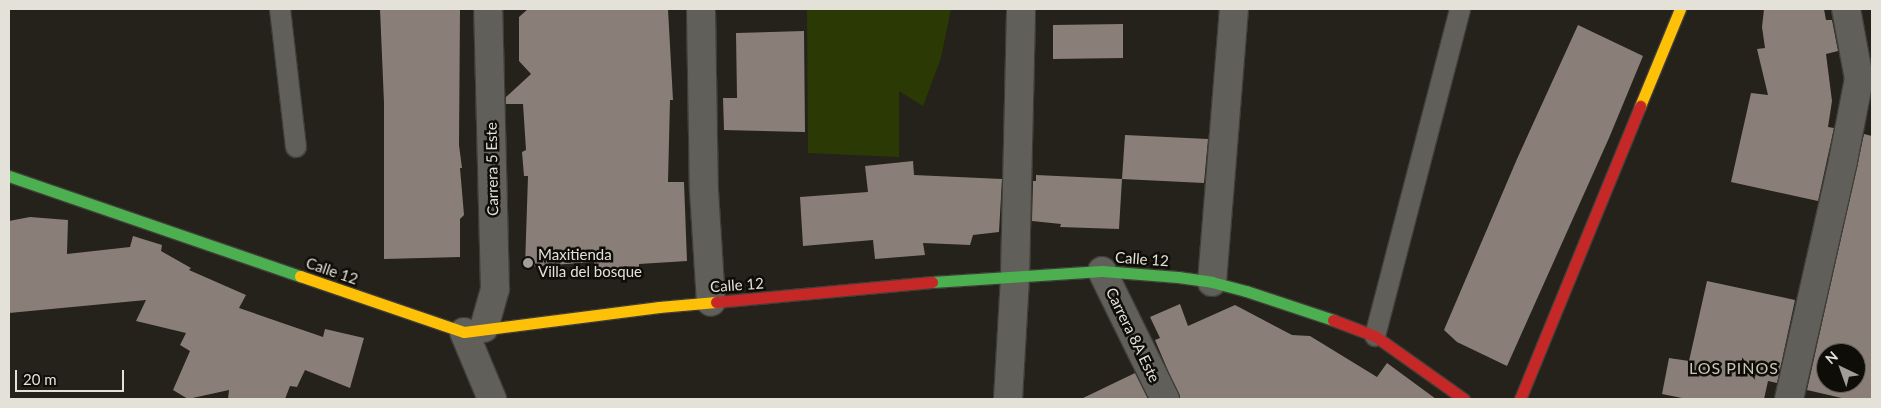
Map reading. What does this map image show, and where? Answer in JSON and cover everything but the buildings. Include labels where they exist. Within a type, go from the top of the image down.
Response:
[{"type":"street","name":"Carrera 5 Este","points":[[474,330],[495,289],[488,9]]},
{"type":"street","points":[[701,9],[704,191],[711,302]]},
{"type":"street","points":[[1008,399],[1015,276],[1021,9]]},
{"type":"street","points":[[1212,282],[1234,9]]},
{"type":"street","points":[[1520,399],[1680,9]]},
{"type":"street","points":[[1788,399],[1843,161],[1859,79],[1846,9]]},
{"type":"street","name":"Calle 12","points":[[9,176],[474,330],[711,302],[810,295],[935,280],[1102,272],[1178,277],[1212,282],[1246,291],[1375,336],[1464,399]]},
{"type":"street","name":"Carrera 8A Este","points":[[1102,272],[1165,399]]},
{"type":"street","points":[[474,330],[492,399]]},
{"type":"lane","points":[[280,9],[296,147]]},
{"type":"lane","points":[[1375,336],[1460,9]]},
{"type":"green space","points":[[807,9],[951,9],[941,58],[923,106],[899,91],[899,157],[808,153]]},
{"type":"traffic: fast","points":[[9,176],[300,276]]},
{"type":"traffic: fast","points":[[932,282],[1102,271],[1178,277],[1212,282],[1246,291],[1333,320]]},
{"type":"traffic: slow","points":[[1640,106],[1680,9]]},
{"type":"traffic: slow","points":[[300,276],[464,332],[659,307],[716,302]]},
{"type":"traffic: jam","points":[[1520,399],[1640,106]]},
{"type":"traffic: jam","points":[[716,302],[932,282]]},
{"type":"traffic: jam","points":[[1333,320],[1375,336],[1464,399]]},
{"type":"place","name":"Maxitienda Villa del bosque","points":[[528,263]]},
{"type":"district","name":"LOS PINOS","points":[[1734,368]]}]
